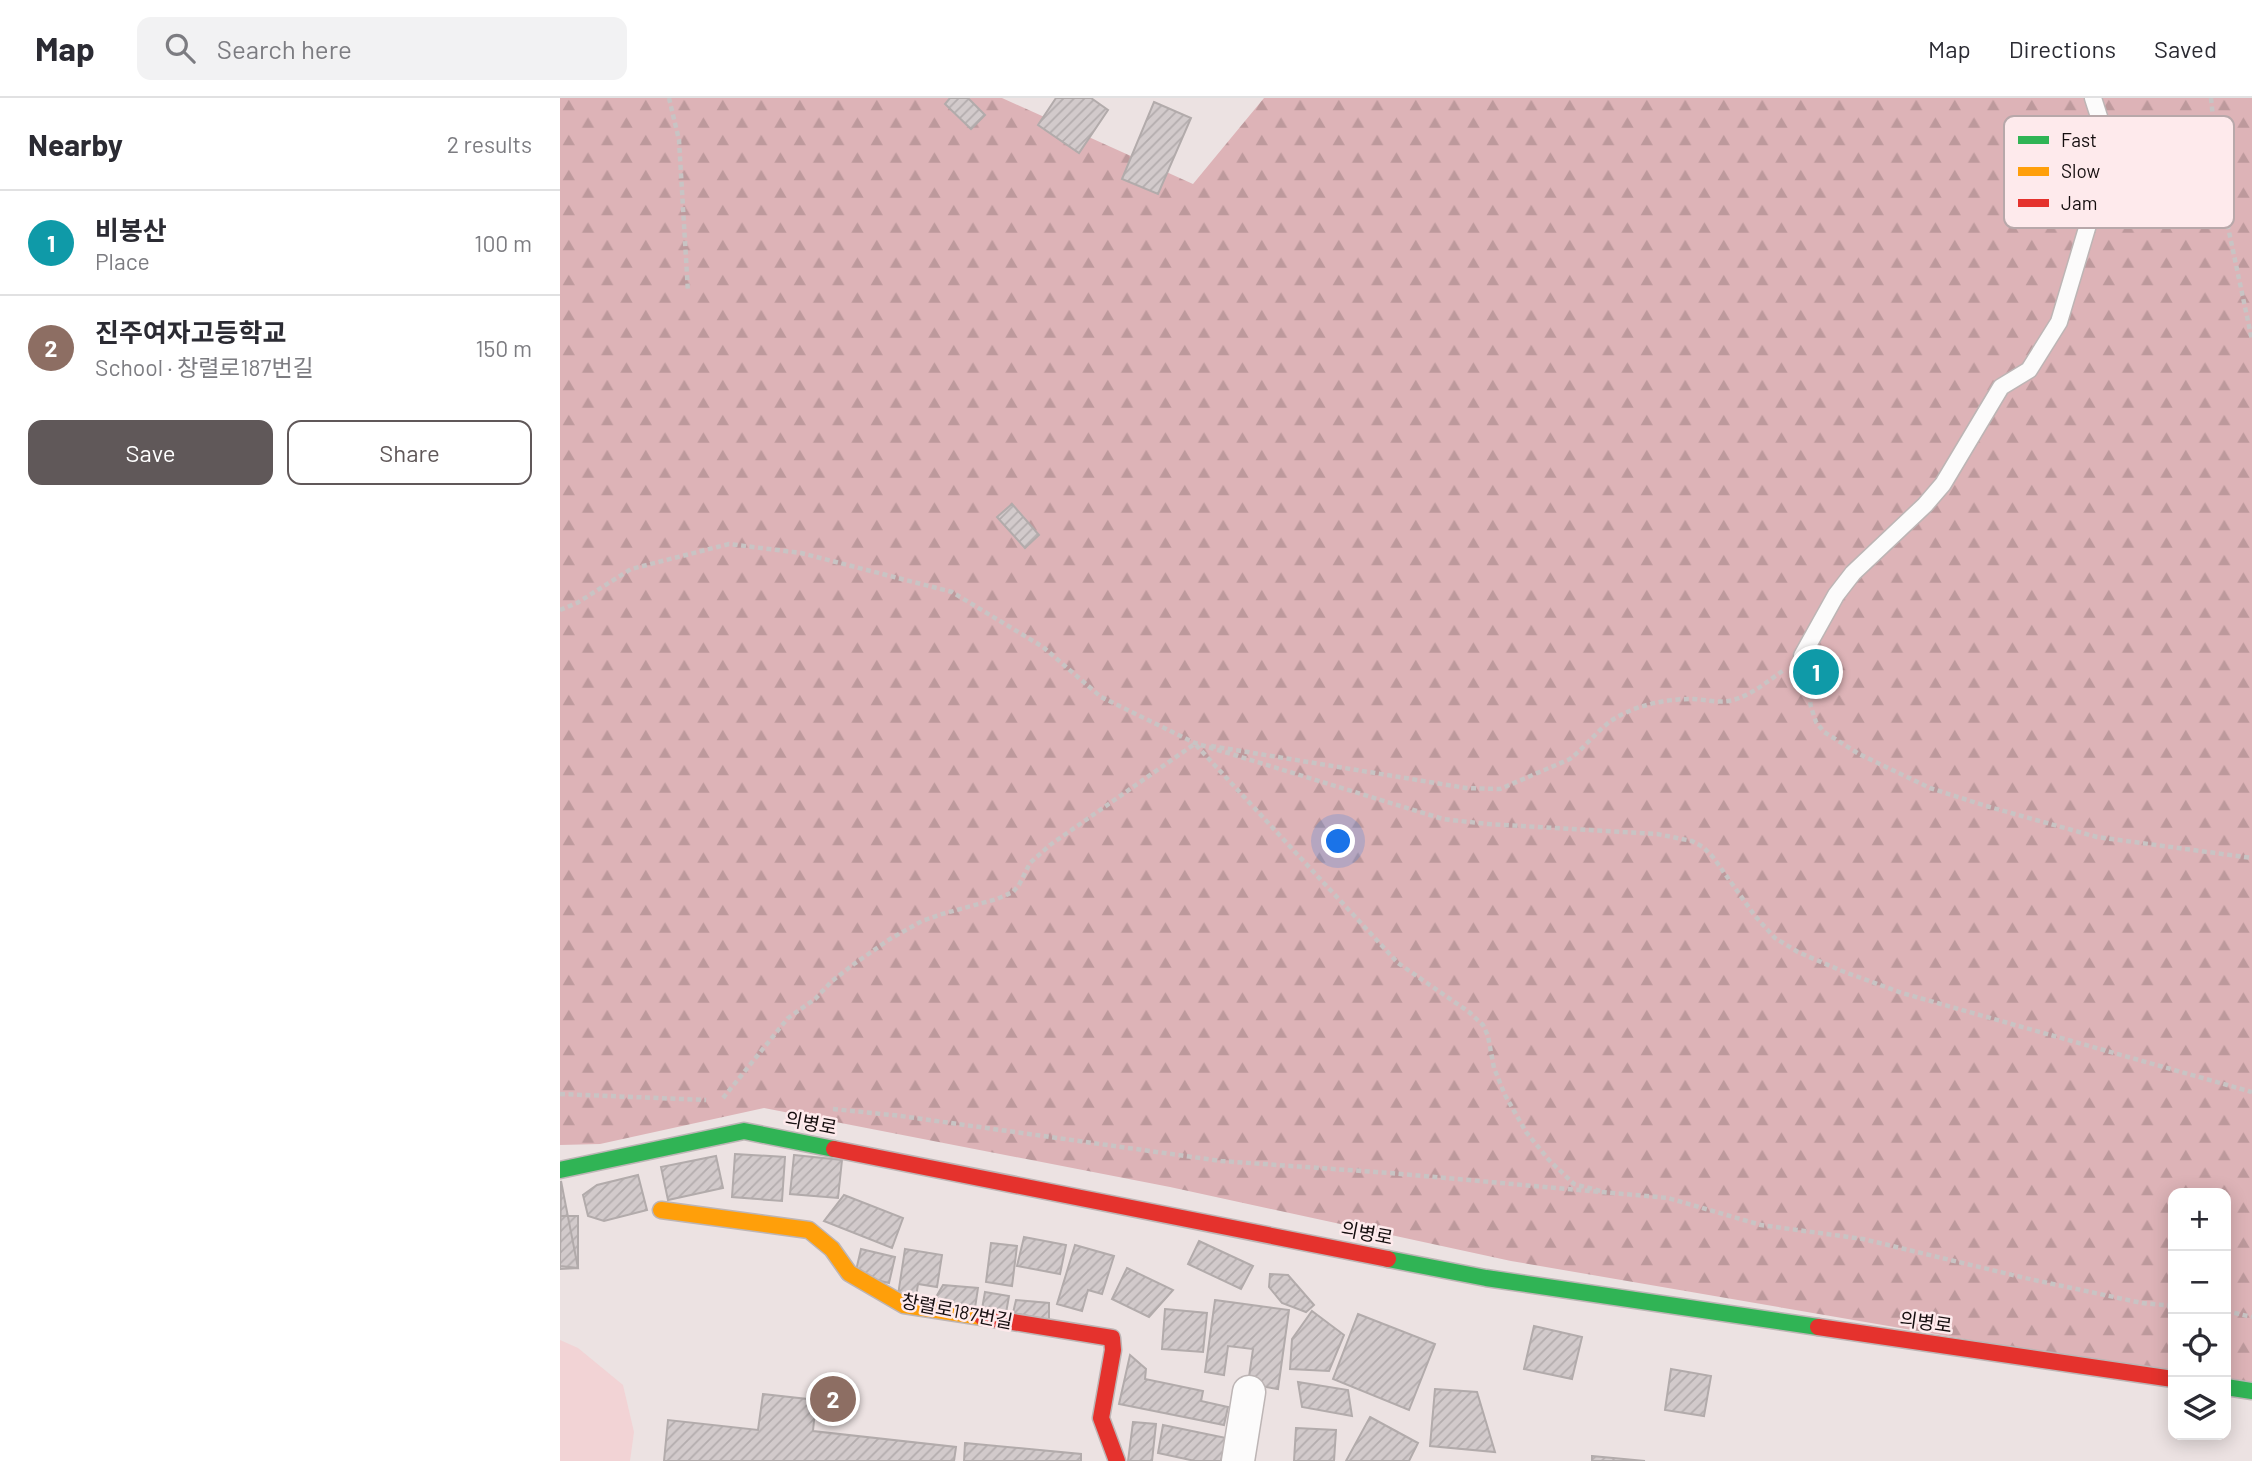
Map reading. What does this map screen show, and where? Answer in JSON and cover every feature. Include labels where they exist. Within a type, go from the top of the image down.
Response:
[{"type":"street","name":"의병로","points":[[560,1170],[744,1131],[1486,1278],[2168,1378]]},
{"type":"street","name":"창렬로187번길","points":[[661,1210],[809,1230],[832,1249],[849,1273],[904,1305],[1112,1338],[1113,1350],[1101,1418],[1117,1461]]},
{"type":"street","points":[[2231,1388],[2252,1391]]},
{"type":"street","points":[[1238,1461],[1249,1392]]},
{"type":"lane","points":[[2093,98],[2099,116]]},
{"type":"lane","points":[[1802,656],[1836,595],[1853,573],[1944,484],[2000,387],[2029,370],[2059,322],[2087,228]]},
{"type":"path","points":[[669,98],[679,140],[688,292]]},
{"type":"path","points":[[2211,98],[2213,116]]},
{"type":"path","points":[[2228,228],[2252,340]]},
{"type":"path","points":[[560,611],[631,569],[729,544],[801,553],[952,592],[1043,647],[1101,698],[1195,743],[1443,820],[1657,834],[1692,841],[1713,857],[1755,916],[1775,938],[1798,952],[1902,993],[2252,1092]]},
{"type":"path","points":[[732,1102],[720,1101],[788,1018],[816,999],[832,981],[890,939],[922,921],[1013,892],[1031,863],[1050,845],[1195,743],[1466,788],[1500,789],[1570,759],[1606,723],[1624,713],[1672,700],[1735,700],[1760,687],[1802,656],[1811,707],[1816,722],[1824,733],[1859,754],[1930,788],[2097,838],[2252,858]]},
{"type":"path","points":[[1195,743],[1398,963],[1469,1012],[1482,1025],[1488,1036],[1494,1068],[1504,1094],[1527,1132],[1549,1160],[1574,1184],[1616,1195]]},
{"type":"path","points":[[560,1094],[707,1100]]},
{"type":"path","points":[[821,1108],[901,1116],[1221,1161],[1668,1198],[1761,1225],[1863,1240],[2142,1303],[2168,1306]]},
{"type":"path","points":[[2231,1312],[2252,1317]]},
{"type":"shaded area","points":[[560,1340],[578,1348],[623,1385],[634,1432],[630,1461],[560,1461]]},
{"type":"green space","points":[[560,98],[1002,98],[1193,184],[1264,98],[2252,98],[2252,1384],[2231,1382],[2231,1188],[2168,1188],[2168,1374],[1511,1261],[1170,1187],[764,1108],[600,1144],[560,1145]]},
{"type":"building","points":[[950,98],[968,98],[985,115],[971,129],[945,104]]},
{"type":"building","points":[[1056,98],[1091,98],[1108,110],[1079,153],[1038,125]]},
{"type":"building","points":[[1154,102],[1191,118],[1158,194],[1122,179]]},
{"type":"building","points":[[1012,504],[1039,535],[1025,548],[997,517]]},
{"type":"building","points":[[735,1154],[785,1157],[782,1201],[732,1197]]},
{"type":"building","points":[[794,1155],[842,1160],[838,1198],[790,1194]]},
{"type":"building","points":[[716,1156],[723,1188],[668,1200],[661,1167]]},
{"type":"building","points":[[638,1175],[647,1210],[604,1221],[588,1216],[583,1195],[597,1185]]},
{"type":"building","points":[[561,1181],[578,1268],[560,1266]]},
{"type":"building","points":[[844,1195],[903,1218],[892,1248],[824,1221]]},
{"type":"building","points":[[560,1216],[578,1216],[578,1268],[560,1269]]},
{"type":"building","points":[[1024,1237],[1066,1245],[1060,1274],[1017,1266]]},
{"type":"building","points":[[1199,1241],[1253,1266],[1241,1289],[1188,1264]]},
{"type":"building","points":[[991,1243],[1017,1246],[1012,1286],[986,1282]]},
{"type":"building","points":[[1075,1245],[1114,1256],[1102,1294],[1088,1290],[1082,1311],[1057,1304]]},
{"type":"building","points":[[861,1249],[895,1257],[889,1283],[855,1275]]},
{"type":"building","points":[[905,1249],[942,1255],[937,1287],[918,1284],[916,1297],[898,1295]]},
{"type":"building","points":[[1127,1268],[1173,1290],[1149,1317],[1112,1299]]},
{"type":"building","points":[[1270,1274],[1288,1275],[1314,1305],[1306,1312],[1282,1303],[1269,1287]]},
{"type":"building","points":[[943,1285],[978,1288],[975,1308],[932,1304]]},
{"type":"building","points":[[985,1292],[1009,1296],[1006,1313],[982,1309]]},
{"type":"building","points":[[1016,1300],[1049,1303],[1049,1320],[1013,1313]]},
{"type":"building","points":[[1215,1300],[1289,1310],[1278,1389],[1248,1384],[1253,1349],[1228,1346],[1224,1375],[1205,1372]]},
{"type":"building","points":[[1165,1309],[1207,1313],[1203,1352],[1162,1349]]},
{"type":"building","points":[[1312,1311],[1344,1335],[1329,1371],[1290,1369],[1292,1339]]},
{"type":"building","points":[[1358,1314],[1435,1344],[1409,1410],[1333,1379]]},
{"type":"building","points":[[1534,1326],[1582,1337],[1572,1379],[1524,1369]]},
{"type":"building","points":[[1130,1355],[1146,1369],[1145,1379],[1203,1391],[1201,1401],[1228,1407],[1224,1425],[1119,1404]]},
{"type":"building","points":[[1671,1369],[1711,1376],[1704,1416],[1665,1410]]},
{"type":"building","points":[[1298,1382],[1348,1390],[1352,1416],[1302,1407]]},
{"type":"building","points":[[1435,1389],[1477,1392],[1495,1452],[1430,1446]]},
{"type":"building","points":[[763,1394],[816,1400],[813,1431],[956,1447],[954,1461],[664,1461],[668,1420],[758,1430]]},
{"type":"building","points":[[1370,1417],[1418,1443],[1409,1461],[1346,1461]]},
{"type":"building","points":[[1133,1422],[1156,1424],[1152,1461],[1128,1461]]},
{"type":"building","points":[[1163,1425],[1226,1438],[1221,1461],[1195,1461],[1158,1453]]},
{"type":"building","points":[[1296,1428],[1336,1430],[1334,1461],[1294,1461]]},
{"type":"building","points":[[965,1443],[1081,1454],[1081,1461],[964,1461]]},
{"type":"building","points":[[1592,1456],[1645,1461],[1592,1461]]},
{"type":"traffic: fast","points":[[560,1170],[744,1131],[834,1149]]},
{"type":"traffic: fast","points":[[1388,1259],[1486,1278],[1818,1327]]},
{"type":"traffic: fast","points":[[2231,1388],[2252,1391]]},
{"type":"traffic: slow","points":[[661,1210],[809,1230],[832,1249],[849,1273],[904,1305],[982,1317]]},
{"type":"traffic: jam","points":[[834,1149],[1388,1259]]},
{"type":"traffic: jam","points":[[982,1317],[1112,1338],[1113,1350],[1101,1418],[1117,1461]]},
{"type":"traffic: jam","points":[[1818,1327],[2168,1378]]},
{"type":"place","name":"비봉산","points":[[1816,672]]},
{"type":"place","name":"진주여자고등학교","points":[[833,1399]]}]
